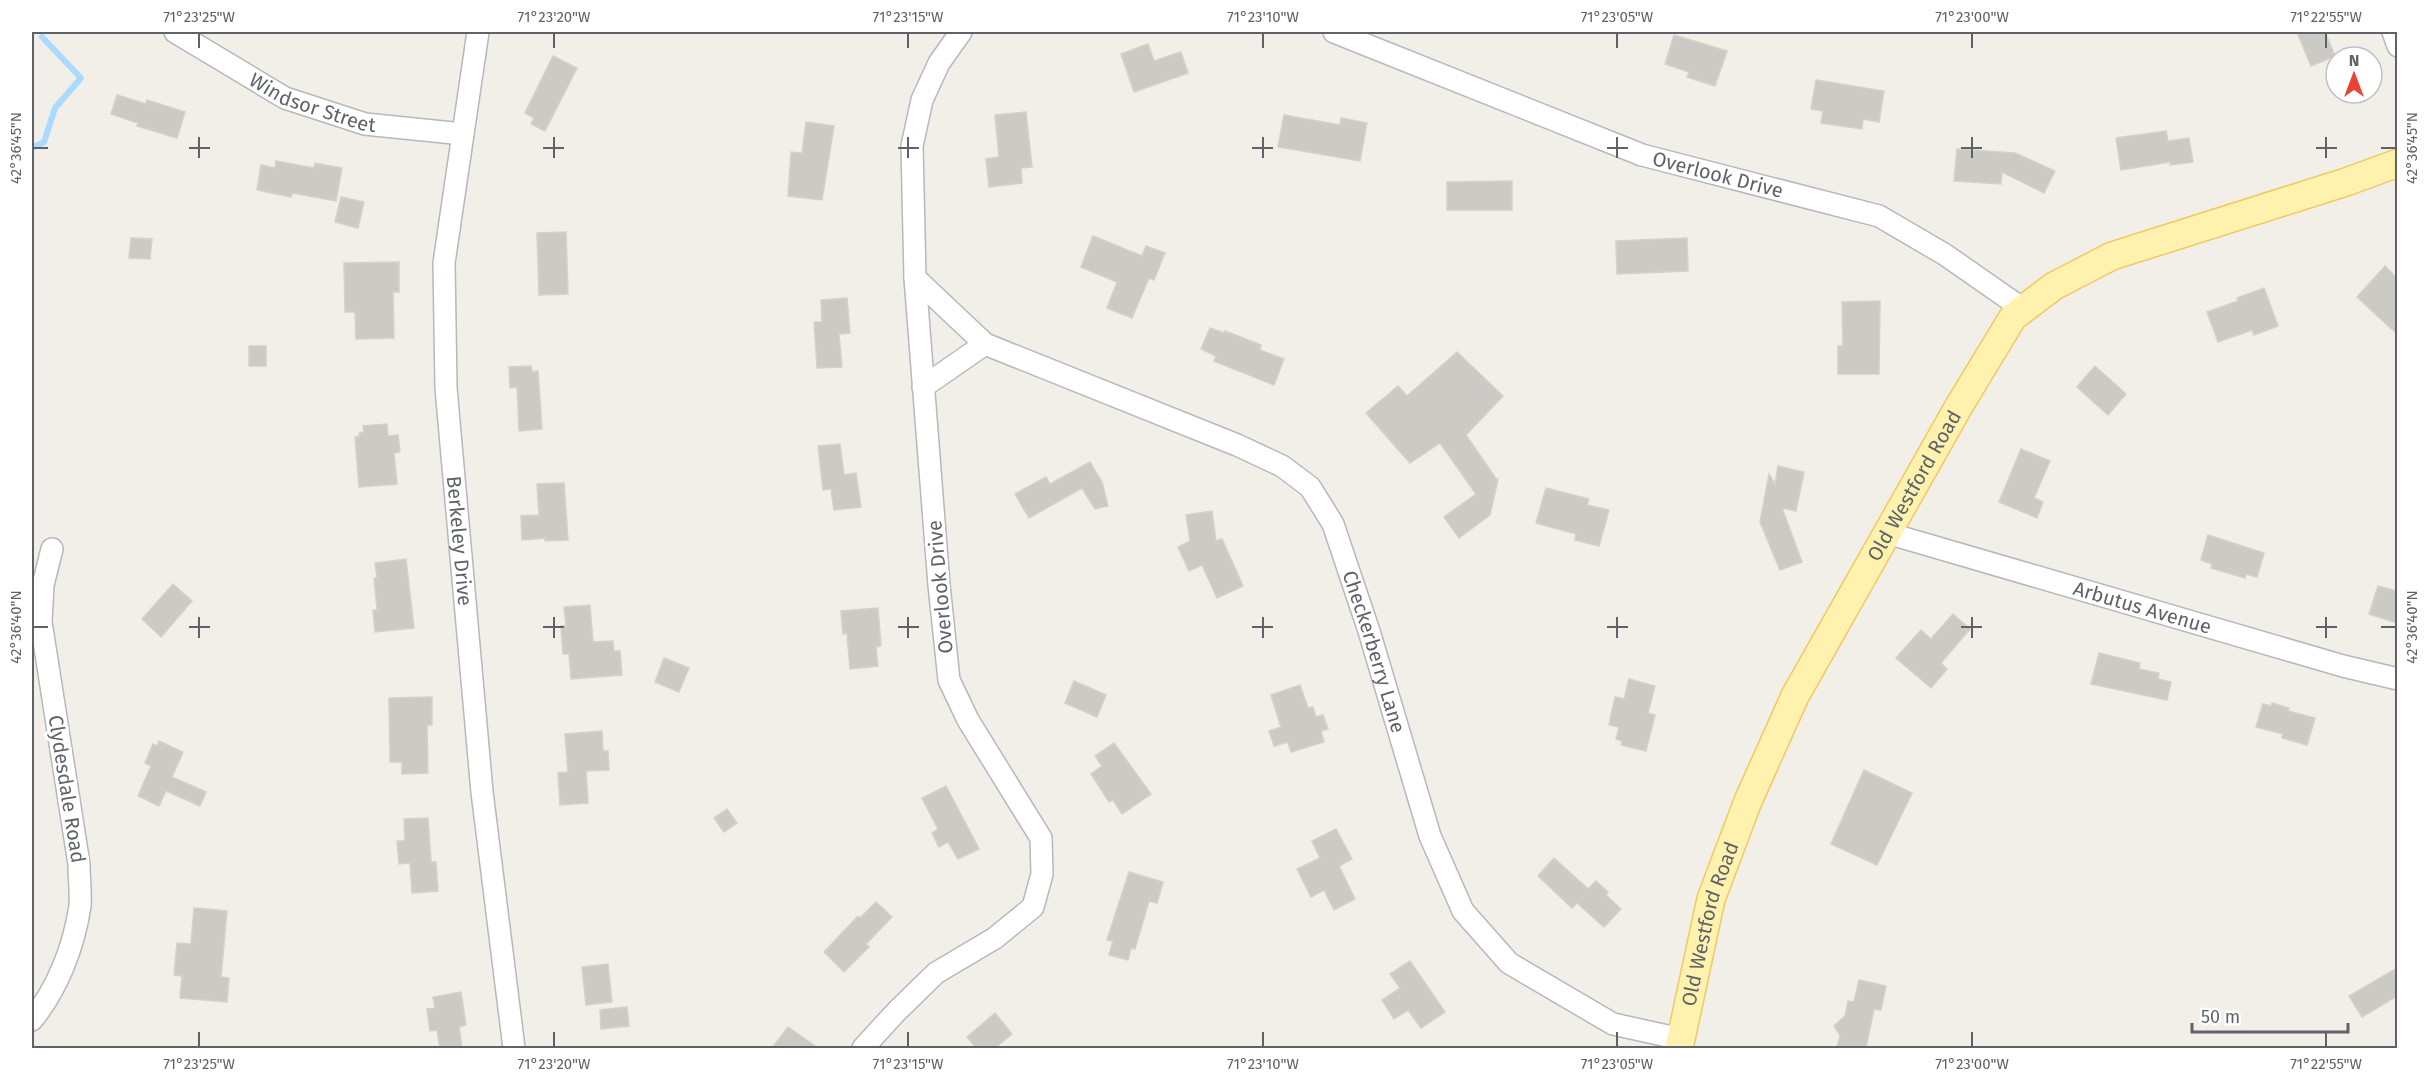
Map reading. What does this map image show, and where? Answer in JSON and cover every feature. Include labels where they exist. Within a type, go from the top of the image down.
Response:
[{"type":"main road","name":"Old Westford Road","points":[[1680,1044],[1711,899],[1748,801],[1795,696],[2013,316],[2054,286],[2112,256],[2346,182],[2397,163]]},
{"type":"street","name":"Windsor Street","points":[[175,32],[285,98],[365,124],[463,134]]},
{"type":"street","name":"Berkeley Drive","points":[[478,32],[444,263],[446,388],[482,792],[514,1048]]},
{"type":"street","name":"Overlook Drive","points":[[863,1048],[936,973],[995,938],[1033,907],[1042,874],[1041,838],[968,720],[949,680],[915,278],[912,147],[922,100],[939,63],[961,32]]},
{"type":"street","name":"Overlook Drive","points":[[1334,32],[1642,155],[1879,216],[1944,254],[2023,309]]},
{"type":"street","points":[[2393,32],[2397,46]]},
{"type":"street","name":"Checkerberry Lane","points":[[915,278],[985,344],[1237,445],[1282,466],[1310,487],[1333,524],[1369,631],[1430,836],[1463,910],[1509,963],[1613,1024],[1680,1044]]},
{"type":"street","points":[[923,387],[985,344]]},
{"type":"street","name":"Arbutus Avenue","points":[[1887,533],[2343,666],[2397,679]]},
{"type":"street","name":"Clydesdale Road","points":[[32,1020],[42,1007],[60,973],[73,940],[80,904],[79,864],[41,622],[43,585],[52,549]]},
{"type":"building","points":[[2297,32],[2325,32],[2330,45],[2324,45],[2324,61],[2311,66]]},
{"type":"building","points":[[1674,35],[1727,51],[1715,86],[1687,77],[1689,72],[1665,64]]},
{"type":"building","points":[[1148,44],[1154,61],[1181,52],[1188,73],[1134,92],[1121,54]]},
{"type":"building","points":[[553,56],[577,68],[545,131],[531,124],[534,118],[525,113]]},
{"type":"building","points":[[1816,80],[1884,91],[1879,122],[1863,119],[1862,129],[1821,123],[1823,111],[1811,109]]},
{"type":"building","points":[[117,95],[146,104],[147,100],[185,112],[177,138],[137,126],[138,123],[111,114]]},
{"type":"building","points":[[1026,112],[1032,167],[1021,168],[1022,183],[989,187],[986,159],[999,157],[995,115]]},
{"type":"building","points":[[1284,115],[1340,125],[1341,118],[1367,123],[1360,161],[1278,147]]},
{"type":"building","points":[[806,122],[834,126],[822,200],[788,196],[791,152],[802,153]]},
{"type":"building","points":[[2166,131],[2168,141],[2189,138],[2193,162],[2170,165],[2170,162],[2121,170],[2116,138]]},
{"type":"building","points":[[1957,149],[2015,153],[2055,171],[2044,193],[2002,172],[2001,184],[1954,181]]},
{"type":"building","points":[[276,161],[314,168],[315,163],[342,168],[336,201],[292,193],[291,197],[257,190],[261,165],[275,168]]},
{"type":"building","points":[[1512,181],[1512,210],[1447,210],[1447,182]]},
{"type":"building","points":[[341,197],[364,202],[358,228],[335,222]]},
{"type":"building","points":[[566,232],[568,294],[539,295],[537,233]]},
{"type":"building","points":[[1093,236],[1142,256],[1146,246],[1165,253],[1154,280],[1149,278],[1132,318],[1107,308],[1117,282],[1081,267]]},
{"type":"building","points":[[131,238],[152,239],[150,259],[129,258]]},
{"type":"building","points":[[1687,238],[1688,271],[1617,274],[1616,241]]},
{"type":"building","points":[[399,262],[399,292],[393,292],[394,338],[356,339],[355,312],[345,312],[344,263]]},
{"type":"building","points":[[2385,266],[2397,278],[2397,334],[2357,297]]},
{"type":"building","points":[[2264,288],[2278,326],[2254,335],[2252,330],[2218,342],[2207,312],[2238,301],[2237,298]]},
{"type":"building","points":[[847,298],[850,333],[839,334],[842,367],[817,368],[814,322],[822,322],[821,300]]},
{"type":"building","points":[[1880,301],[1879,374],[1838,374],[1838,346],[1843,346],[1842,302]]},
{"type":"building","points":[[1210,328],[1224,333],[1225,331],[1261,345],[1260,350],[1284,359],[1274,385],[1214,361],[1216,356],[1201,349]]},
{"type":"building","points":[[249,346],[266,346],[266,366],[249,366]]},
{"type":"building","points":[[1457,352],[1503,396],[1466,435],[1498,479],[1490,515],[1459,538],[1444,517],[1476,494],[1440,443],[1410,463],[1366,413],[1398,386],[1407,396]]},
{"type":"building","points":[[531,366],[532,372],[538,371],[542,429],[519,431],[517,387],[510,388],[509,367]]},
{"type":"building","points":[[2095,366],[2126,394],[2108,415],[2077,387]]},
{"type":"building","points":[[387,424],[388,436],[398,435],[400,452],[394,453],[397,484],[359,487],[355,437],[359,437],[359,433],[364,432],[363,426]]},
{"type":"building","points":[[840,444],[844,475],[856,473],[861,507],[834,510],[831,489],[823,490],[818,446]]},
{"type":"building","points":[[2021,449],[2050,461],[2034,498],[2043,502],[2037,518],[1999,502]]},
{"type":"building","points":[[1090,462],[1102,482],[1108,506],[1095,509],[1082,488],[1029,518],[1015,494],[1046,477],[1050,484]]},
{"type":"building","points":[[1778,466],[1804,472],[1796,511],[1782,508],[1802,562],[1780,570],[1760,522],[1769,474],[1775,484]]},
{"type":"building","points":[[564,483],[568,540],[545,541],[545,538],[522,540],[521,516],[539,515],[537,484]]},
{"type":"building","points":[[1546,488],[1589,499],[1587,505],[1609,510],[1599,546],[1575,540],[1576,534],[1536,523]]},
{"type":"building","points":[[1212,511],[1216,541],[1222,539],[1243,586],[1217,598],[1202,565],[1189,571],[1178,547],[1190,541],[1186,515]]},
{"type":"building","points":[[2208,535],[2264,553],[2257,577],[2246,574],[2245,578],[2211,568],[2212,564],[2201,560]]},
{"type":"building","points":[[406,559],[414,628],[375,632],[373,610],[377,610],[374,578],[377,578],[375,563]]},
{"type":"building","points":[[173,584],[192,601],[161,637],[142,619]]},
{"type":"building","points":[[2378,586],[2397,591],[2397,623],[2369,614]]},
{"type":"building","points":[[590,605],[593,642],[613,641],[614,651],[620,651],[622,675],[571,679],[569,654],[563,654],[561,626],[566,626],[564,607]]},
{"type":"building","points":[[878,608],[881,646],[876,647],[878,666],[850,669],[847,633],[843,634],[841,611]]},
{"type":"building","points":[[1953,614],[1970,629],[1941,663],[1947,669],[1931,688],[1896,658],[1921,630],[1931,639]]},
{"type":"building","points":[[2099,653],[2140,663],[2139,669],[2159,673],[2158,679],[2171,682],[2167,700],[2091,684]]},
{"type":"building","points":[[664,658],[689,668],[679,692],[655,682]]},
{"type":"building","points":[[1629,679],[1655,686],[1648,713],[1655,715],[1646,751],[1621,745],[1622,741],[1616,739],[1619,727],[1609,725],[1615,697],[1624,699]]},
{"type":"building","points":[[1074,681],[1106,695],[1097,717],[1065,703]]},
{"type":"building","points":[[1300,685],[1308,708],[1313,707],[1316,717],[1323,715],[1328,729],[1321,731],[1324,742],[1291,752],[1288,742],[1274,746],[1269,731],[1281,727],[1271,695]]},
{"type":"building","points":[[432,697],[432,725],[427,725],[428,773],[402,774],[402,762],[390,762],[389,698]]},
{"type":"building","points":[[2272,703],[2289,708],[2288,711],[2315,718],[2307,745],[2282,738],[2283,734],[2256,727],[2263,704],[2271,706]]},
{"type":"building","points":[[602,731],[603,751],[608,751],[609,770],[586,771],[588,803],[560,805],[558,773],[568,772],[565,734]]},
{"type":"building","points":[[159,741],[183,752],[172,777],[206,792],[200,806],[166,791],[159,806],[138,796],[151,766],[145,763],[153,744],[157,746]]},
{"type":"building","points":[[1114,743],[1151,794],[1122,814],[1113,800],[1109,802],[1091,774],[1102,766],[1095,756]]},
{"type":"building","points":[[1864,770],[1912,793],[1877,865],[1831,844]]},
{"type":"building","points":[[946,786],[979,849],[958,859],[948,842],[939,847],[932,833],[938,829],[922,798]]},
{"type":"building","points":[[727,809],[737,823],[724,832],[714,818]]},
{"type":"building","points":[[428,818],[431,862],[436,862],[438,891],[412,893],[410,863],[399,864],[397,841],[405,841],[404,819]]},
{"type":"building","points":[[1336,829],[1352,859],[1339,866],[1355,899],[1334,910],[1324,890],[1311,897],[1297,869],[1320,858],[1312,841]]},
{"type":"building","points":[[1554,858],[1588,889],[1596,881],[1608,892],[1606,895],[1621,909],[1604,927],[1577,903],[1572,908],[1538,876]]},
{"type":"building","points":[[1129,872],[1163,882],[1157,903],[1149,901],[1135,949],[1131,948],[1128,960],[1109,955],[1113,941],[1107,940]]},
{"type":"building","points":[[876,902],[892,917],[866,944],[869,947],[844,972],[824,952],[858,916],[860,918]]},
{"type":"building","points":[[194,908],[227,911],[221,977],[229,978],[227,1002],[180,998],[182,976],[174,975],[177,943],[191,944]]},
{"type":"building","points":[[1410,961],[1445,1012],[1421,1028],[1408,1010],[1394,1019],[1382,1000],[1400,988],[1390,974]]},
{"type":"building","points":[[608,964],[612,1002],[586,1005],[582,967]]},
{"type":"building","points":[[2397,968],[2397,996],[2362,1017],[2349,996]]},
{"type":"building","points":[[1859,980],[1886,986],[1881,1010],[1874,1009],[1866,1048],[1837,1048],[1840,1035],[1834,1026],[1845,1016],[1848,1001],[1854,1002]]},
{"type":"building","points":[[461,992],[466,1025],[459,1027],[462,1048],[440,1048],[437,1030],[430,1031],[427,1009],[435,1008],[433,997]]},
{"type":"building","points":[[627,1007],[629,1026],[601,1029],[600,1010]]},
{"type":"building","points":[[995,1013],[1012,1034],[995,1048],[976,1048],[967,1037]]},
{"type":"building","points":[[788,1027],[818,1048],[772,1048]]},
{"type":"waterway","points":[[32,148],[44,142],[55,108],[81,78],[42,37]]}]
